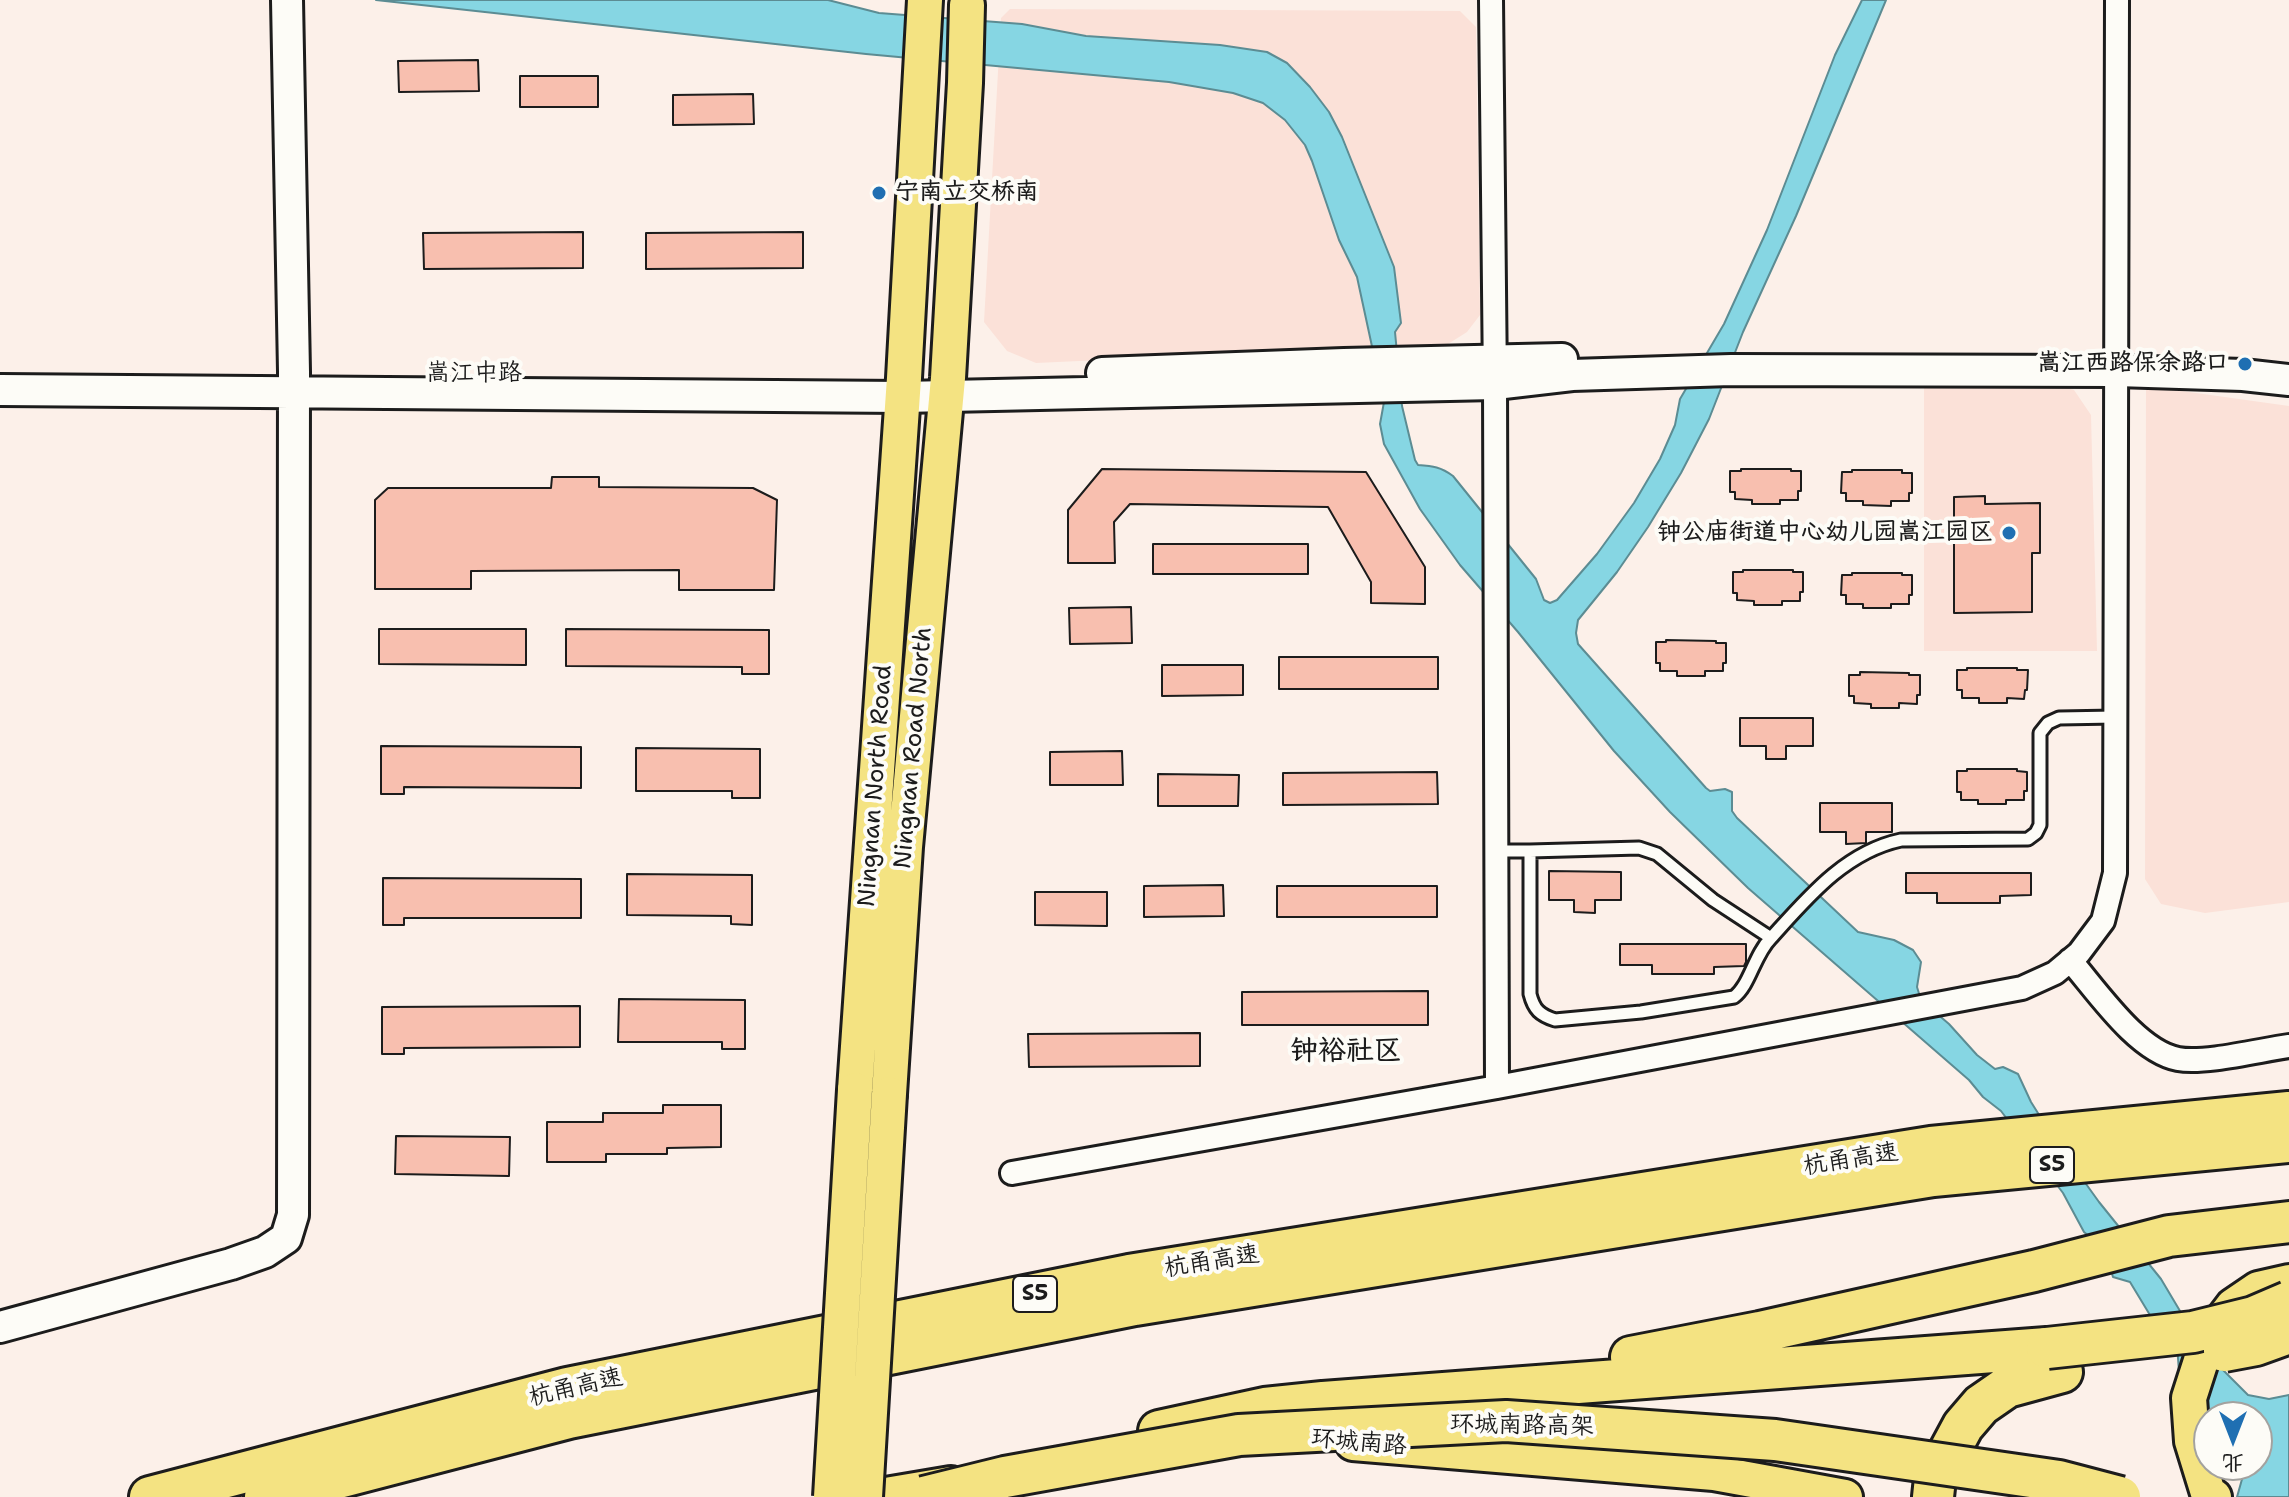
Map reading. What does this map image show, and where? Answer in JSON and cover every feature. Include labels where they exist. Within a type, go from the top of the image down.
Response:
[{"type":"highway","name":"杭甬高速","points":[[150,1497],[567,1388],[1114,1278],[1932,1162],[2167,1139],[2289,1112]]},
{"type":"highway","name":"杭甬高速","points":[[2167,1139],[2289,1142]]},
{"type":"highway","name":"杭甬高速","points":[[265,1497],[569,1418],[1135,1305],[1932,1162]]},
{"type":"highway","points":[[1393,1395],[1715,1341],[2034,1271],[2169,1236],[2289,1222]]},
{"type":"highway","points":[[1005,1477],[1154,1432],[1265,1408],[1393,1395],[2047,1348],[2193,1332],[2254,1317],[2289,1302]]},
{"type":"highway","points":[[1933,1497],[1935,1478],[1963,1426],[1981,1405],[2007,1387],[2062,1372],[2256,1345],[2289,1333]]},
{"type":"highway","name":"环城南路高架","points":[[921,1494],[1239,1435],[1506,1421],[1775,1440],[2059,1481],[2120,1497]]},
{"type":"main road","name":"Ningnan North Road","points":[[831,1497],[925,0]]},
{"type":"main road","name":"Ningnan Road North","points":[[865,1497],[905,847],[948,388],[967,2]]},
{"type":"main road","points":[[2214,1497],[2208,1493],[2192,1441],[2189,1398],[2208,1339],[2233,1306],[2258,1289],[2289,1282]]},
{"type":"main road","name":"环城南路","points":[[874,1497],[921,1494],[1298,1438],[1714,1473],[1845,1497]]},
{"type":"street","points":[[0,1327],[265,1252],[286,1238],[293,1215],[294,382],[287,0]]},
{"type":"street","points":[[1491,0],[1497,1087]]},
{"type":"street","points":[[1012,1173],[1497,1087],[2022,988],[2055,973],[2079,953],[2103,921],[2115,873],[2117,0]]},
{"type":"street","points":[[948,388],[1495,372],[1674,356],[1776,354],[2117,363],[2289,380]]},
{"type":"street","points":[[948,388],[1433,361],[1495,372],[1572,375],[2289,362]]},
{"type":"street","name":"嵩江中路","points":[[0,370],[294,382],[948,388]]},
{"type":"street","name":"嵩江中路","points":[[0,390],[294,382]]},
{"type":"street","points":[[2070,960],[2136,1036],[2152,1049],[2177,1059],[2197,1060],[2289,1046]]},
{"type":"lane","points":[[1530,851],[1530,994],[1533,1008],[1542,1016],[1555,1020],[1641,1012],[1734,997],[1743,991],[1763,946],[1821,883],[1834,872],[1887,843],[1901,840],[2028,839],[2040,825],[2040,733],[2048,723],[2059,718],[2115,717]]},
{"type":"lane","points":[[1496,851],[1639,848],[1657,854],[1713,900],[1771,938]]},
{"type":"shaded area","points":[[1010,9],[1460,11],[1476,27],[1480,315],[1467,332],[1448,344],[1036,363],[1007,351],[984,322],[1001,18]]},
{"type":"shaded area","name":"钟公庙街道中心幼儿园嵩江园区","points":[[1924,377],[2029,378],[2074,390],[2091,415],[2097,651],[1924,651]]},
{"type":"shaded area","points":[[2146,386],[2289,406],[2289,902],[2205,913],[2161,904],[2145,879]]},
{"type":"water","points":[[376,0],[828,0],[879,13],[1022,24],[1086,36],[1220,45],[1267,52],[1287,63],[1329,112],[1394,267],[1401,323],[1395,332],[1402,406],[1415,460],[1418,465],[1437,468],[1453,476],[1536,579],[1544,600],[1550,603],[1557,600],[1597,554],[1634,503],[1660,459],[1675,425],[1680,399],[1724,324],[1767,230],[1835,55],[1862,0],[1886,0],[1796,216],[1743,332],[1709,419],[1648,527],[1578,620],[1578,644],[1706,788],[1732,792],[1732,811],[1737,818],[1858,932],[1894,940],[1913,950],[1921,962],[1917,987],[1921,1000],[1995,1069],[2003,1067],[2018,1074],[2031,1102],[2058,1145],[2161,1279],[2216,1363],[2248,1395],[2269,1399],[2289,1395],[2289,1497],[2237,1497],[2242,1481],[2273,1481],[2273,1401],[2195,1401],[2180,1386],[2177,1344],[2156,1325],[2130,1282],[2113,1277],[2109,1264],[2095,1241],[2084,1232],[2063,1193],[2001,1111],[1748,888],[1670,812],[1614,751],[1460,565],[1420,509],[1384,444],[1380,424],[1384,402],[1357,277],[1339,240],[1305,145],[1285,120],[1263,103],[1233,93],[1169,82],[866,54]]},
{"type":"building","points":[[478,60],[479,91],[399,92],[398,61]]},
{"type":"building","points":[[520,76],[598,76],[598,107],[520,107]]},
{"type":"building","points":[[753,94],[754,124],[673,125],[673,95]]},
{"type":"building","points":[[583,232],[583,268],[424,269],[423,233]]},
{"type":"building","points":[[803,232],[803,268],[646,269],[646,233]]},
{"type":"building","points":[[1102,469],[1366,472],[1425,567],[1425,604],[1371,603],[1371,582],[1328,507],[1130,504],[1114,522],[1115,563],[1068,563],[1068,510]]},
{"type":"building","points":[[1902,470],[1902,473],[1912,473],[1909,501],[1891,501],[1891,506],[1846,501],[1846,493],[1841,493],[1842,472]]},
{"type":"building","points":[[1730,471],[1801,471],[1798,500],[1780,500],[1780,504],[1752,504],[1752,500],[1735,499],[1735,492],[1730,492]]},
{"type":"building","points":[[552,477],[599,477],[599,487],[753,488],[777,500],[774,590],[679,590],[679,570],[471,571],[471,589],[375,589],[375,500],[388,488],[551,488]]},
{"type":"building","points":[[1985,496],[1985,504],[2040,503],[2040,553],[2032,553],[2032,612],[1954,613],[1954,497]]},
{"type":"building","points":[[1153,544],[1308,544],[1308,574],[1153,574]]},
{"type":"building","points":[[1733,572],[1803,572],[1800,601],[1782,601],[1782,605],[1754,605],[1754,601],[1737,600],[1737,593],[1733,593]]},
{"type":"building","points":[[1842,575],[1912,575],[1909,604],[1891,604],[1891,608],[1863,608],[1863,604],[1846,604],[1846,595],[1841,595]]},
{"type":"building","points":[[1131,607],[1132,643],[1070,644],[1069,608]]},
{"type":"building","points":[[379,629],[526,629],[526,665],[379,664]]},
{"type":"building","points":[[566,629],[769,630],[769,674],[742,674],[742,667],[566,666]]},
{"type":"building","points":[[1656,642],[1726,643],[1723,671],[1705,671],[1705,676],[1677,676],[1677,671],[1660,671],[1660,663],[1656,663]]},
{"type":"building","points":[[1279,657],[1438,657],[1438,689],[1279,689]]},
{"type":"building","points":[[1162,665],[1243,665],[1243,695],[1162,696]]},
{"type":"building","points":[[1957,670],[2028,670],[2024,699],[2007,698],[2007,703],[1979,703],[1979,698],[1962,698],[1962,690],[1957,690]]},
{"type":"building","points":[[1860,672],[1920,675],[1917,704],[1899,703],[1899,708],[1871,708],[1871,704],[1854,703],[1854,696],[1849,696],[1849,675],[1860,675]]},
{"type":"building","points":[[1740,718],[1813,718],[1813,746],[1786,746],[1786,759],[1766,759],[1766,746],[1740,746]]},
{"type":"building","points":[[381,746],[581,747],[581,788],[404,787],[404,794],[381,794]]},
{"type":"building","points":[[636,748],[760,749],[760,798],[732,798],[732,791],[636,791]]},
{"type":"building","points":[[1122,751],[1123,785],[1050,785],[1050,752]]},
{"type":"building","points":[[2017,769],[2027,772],[2024,800],[2006,800],[2006,804],[1978,804],[1978,800],[1961,800],[1961,792],[1957,792],[1957,771]]},
{"type":"building","points":[[1437,772],[1438,804],[1283,805],[1283,773]]},
{"type":"building","points":[[1158,774],[1239,775],[1238,806],[1158,806]]},
{"type":"building","points":[[1820,803],[1892,803],[1892,832],[1866,832],[1866,843],[1846,844],[1846,832],[1820,832]]},
{"type":"building","points":[[1549,871],[1621,872],[1621,900],[1595,900],[1595,913],[1574,912],[1574,900],[1549,900]]},
{"type":"building","points":[[1906,873],[2031,873],[2031,895],[2000,896],[2000,903],[1937,903],[1937,893],[1906,893]]},
{"type":"building","points":[[627,874],[752,875],[752,925],[731,924],[731,916],[627,915]]},
{"type":"building","points":[[383,878],[581,879],[581,918],[404,918],[404,925],[383,925]]},
{"type":"building","points":[[1223,885],[1224,916],[1144,917],[1144,886]]},
{"type":"building","points":[[1277,886],[1437,886],[1437,917],[1277,917]]},
{"type":"building","points":[[1035,892],[1107,892],[1107,926],[1035,925]]},
{"type":"building","points":[[1620,944],[1746,944],[1746,962],[1744,966],[1714,967],[1714,974],[1652,974],[1652,965],[1620,965]]},
{"type":"building","points":[[1428,991],[1428,1025],[1242,1025],[1242,992]]},
{"type":"building","points":[[619,999],[745,1000],[745,1049],[722,1049],[722,1042],[618,1042]]},
{"type":"building","points":[[580,1006],[580,1047],[404,1048],[404,1054],[382,1054],[382,1007]]},
{"type":"building","points":[[1200,1033],[1200,1066],[1029,1067],[1028,1034]]},
{"type":"building","points":[[663,1105],[721,1105],[721,1147],[667,1148],[667,1154],[606,1154],[606,1162],[547,1162],[547,1122],[603,1122],[603,1113],[663,1113]]},
{"type":"building","points":[[396,1136],[510,1137],[509,1176],[395,1174]]},
{"type":"place","name":"宁南立交桥南","points":[[879,193]]},
{"type":"place","name":"嵩江西路保余路口","points":[[2245,364]]},
{"type":"place","name":"钟公庙街道中心幼儿园嵩江园区","points":[[2009,533]]},
{"type":"district","name":"钟裕社区","points":[[1346,1052]]}]
